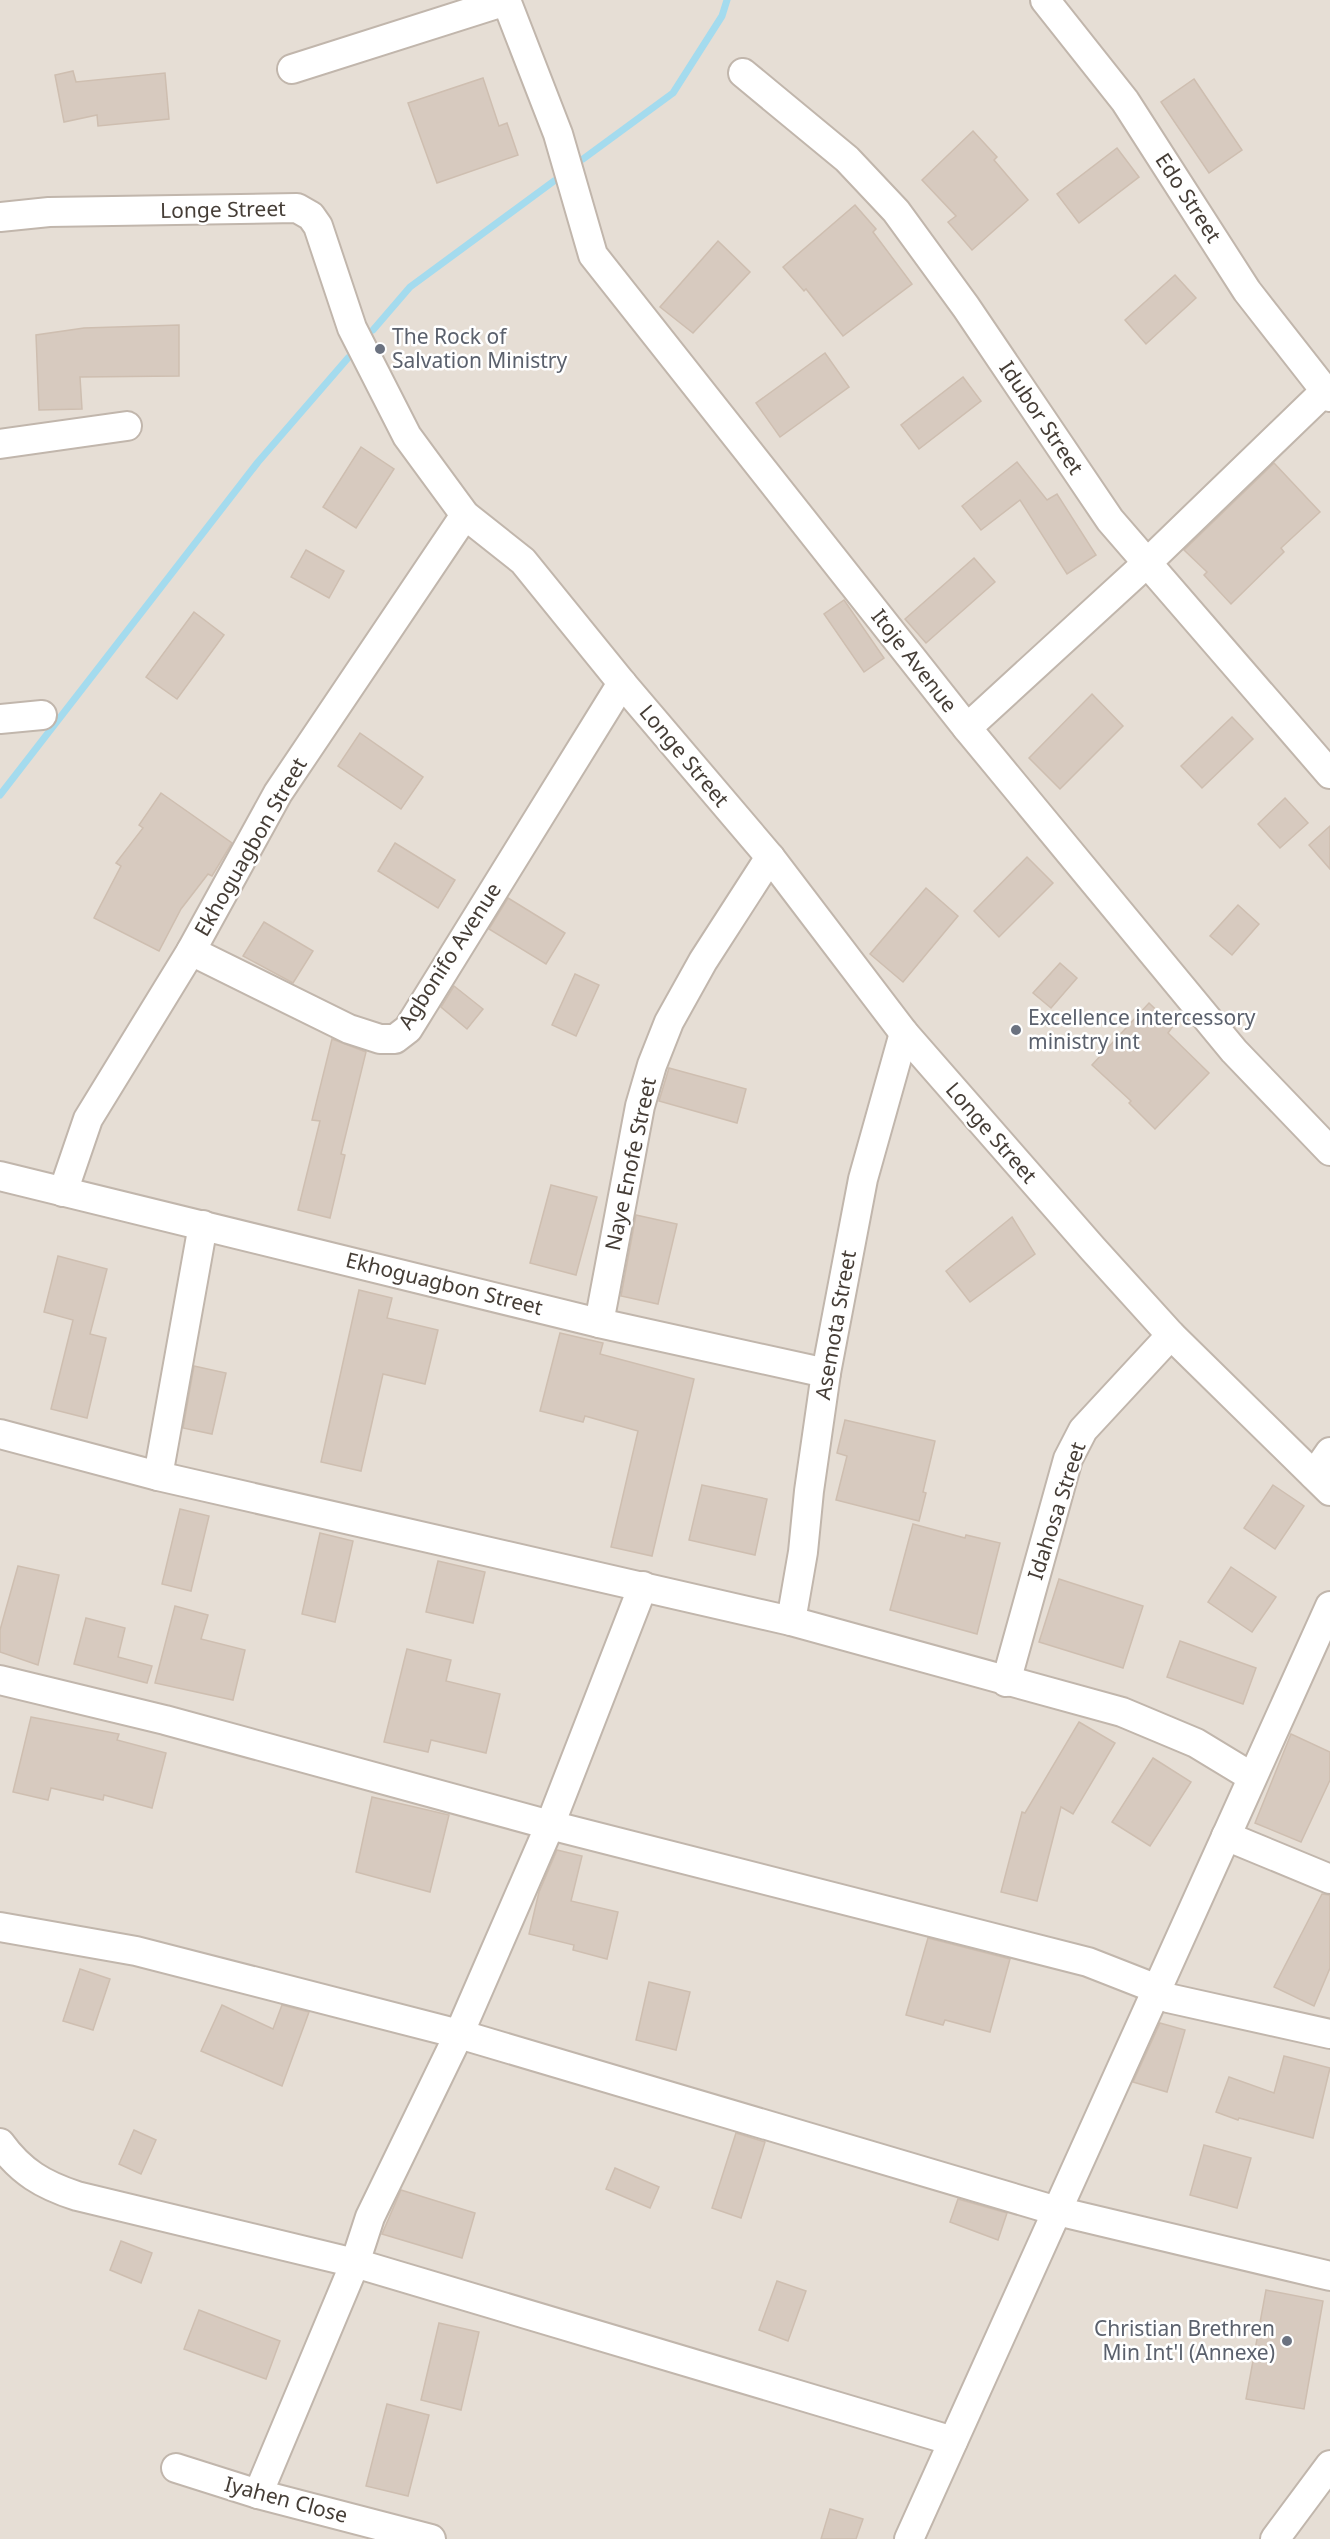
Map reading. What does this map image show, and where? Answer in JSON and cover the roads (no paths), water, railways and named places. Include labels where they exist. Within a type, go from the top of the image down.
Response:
[{"type":"street","name":"Edo Street","points":[[1045,0],[1125,101],[1247,291],[1327,394]]},
{"type":"street","points":[[292,69],[506,1]]},
{"type":"street","name":"Itoje Avenue","points":[[506,1],[558,134],[593,255],[967,728],[1234,1051],[1330,1150]]},
{"type":"street","name":"Idubor Street","points":[[743,74],[847,159],[896,212],[966,307],[1110,519],[1330,774]]},
{"type":"street","name":"Longe Street","points":[[0,218],[49,212],[297,208],[311,216],[318,226],[352,328],[407,436],[465,515],[523,561],[622,683],[770,857],[904,1033],[1171,1335],[1325,1473]]},
{"type":"street","points":[[967,728],[1327,394]]},
{"type":"street","points":[[0,444],[127,426]]},
{"type":"street","name":"Ekhoguagbon Street","points":[[63,1192],[88,1119],[191,951],[278,793],[465,515]]},
{"type":"street","name":"Agbonifo Avenue","points":[[191,951],[349,1029],[380,1039],[394,1038],[408,1029],[622,683]]},
{"type":"street","points":[[0,719],[42,715]]},
{"type":"street","name":"Naye Enofe Street","points":[[599,1323],[640,1106],[652,1065],[669,1022],[703,961],[770,857]]},
{"type":"street","name":"Asemota Street","points":[[791,1621],[803,1552],[809,1491],[826,1373],[864,1179],[904,1033]]},
{"type":"street","name":"Ekhoguagbon Street","points":[[0,1176],[599,1323],[826,1373]]},
{"type":"street","points":[[158,1476],[204,1225]]},
{"type":"street","name":"Idahosa Street","points":[[1006,1682],[1068,1459],[1083,1430],[1171,1335]]},
{"type":"street","points":[[0,1434],[158,1476],[791,1621],[1006,1682],[1122,1712],[1196,1743],[1252,1777]]},
{"type":"street","points":[[258,2494],[355,2264],[370,2217],[459,2034],[549,1825],[644,1586]]},
{"type":"street","points":[[909,2539],[1330,1605]]},
{"type":"street","points":[[0,1680],[165,1720],[549,1825],[1088,1962],[1157,1989],[1168,1998],[1330,2034]]},
{"type":"street","points":[[1226,1836],[1330,1880]]},
{"type":"street","points":[[0,1927],[136,1951],[459,2034],[1057,2211],[1330,2276]]},
{"type":"street","points":[[0,2143],[13,2160],[47,2186],[77,2196],[355,2264],[952,2441]]},
{"type":"street","points":[[1275,2539],[1330,2465]]},
{"type":"street","name":"Iyahen Close","points":[[176,2468],[258,2494],[431,2539]]},
{"type":"waterway","points":[[583,159],[673,93],[722,16],[727,0]]},
{"type":"waterway","points":[[373,330],[410,287],[554,181]]},
{"type":"waterway","points":[[0,795],[258,462],[348,358]]},
{"type":"place","name":"The Rock of Salvation Ministry","points":[[380,349]]},
{"type":"place","name":"Excellence intercessory ministry int","points":[[1016,1030]]},
{"type":"place","name":"Christian Brethren Min Int'l (Annexe)","points":[[1287,2341]]}]
